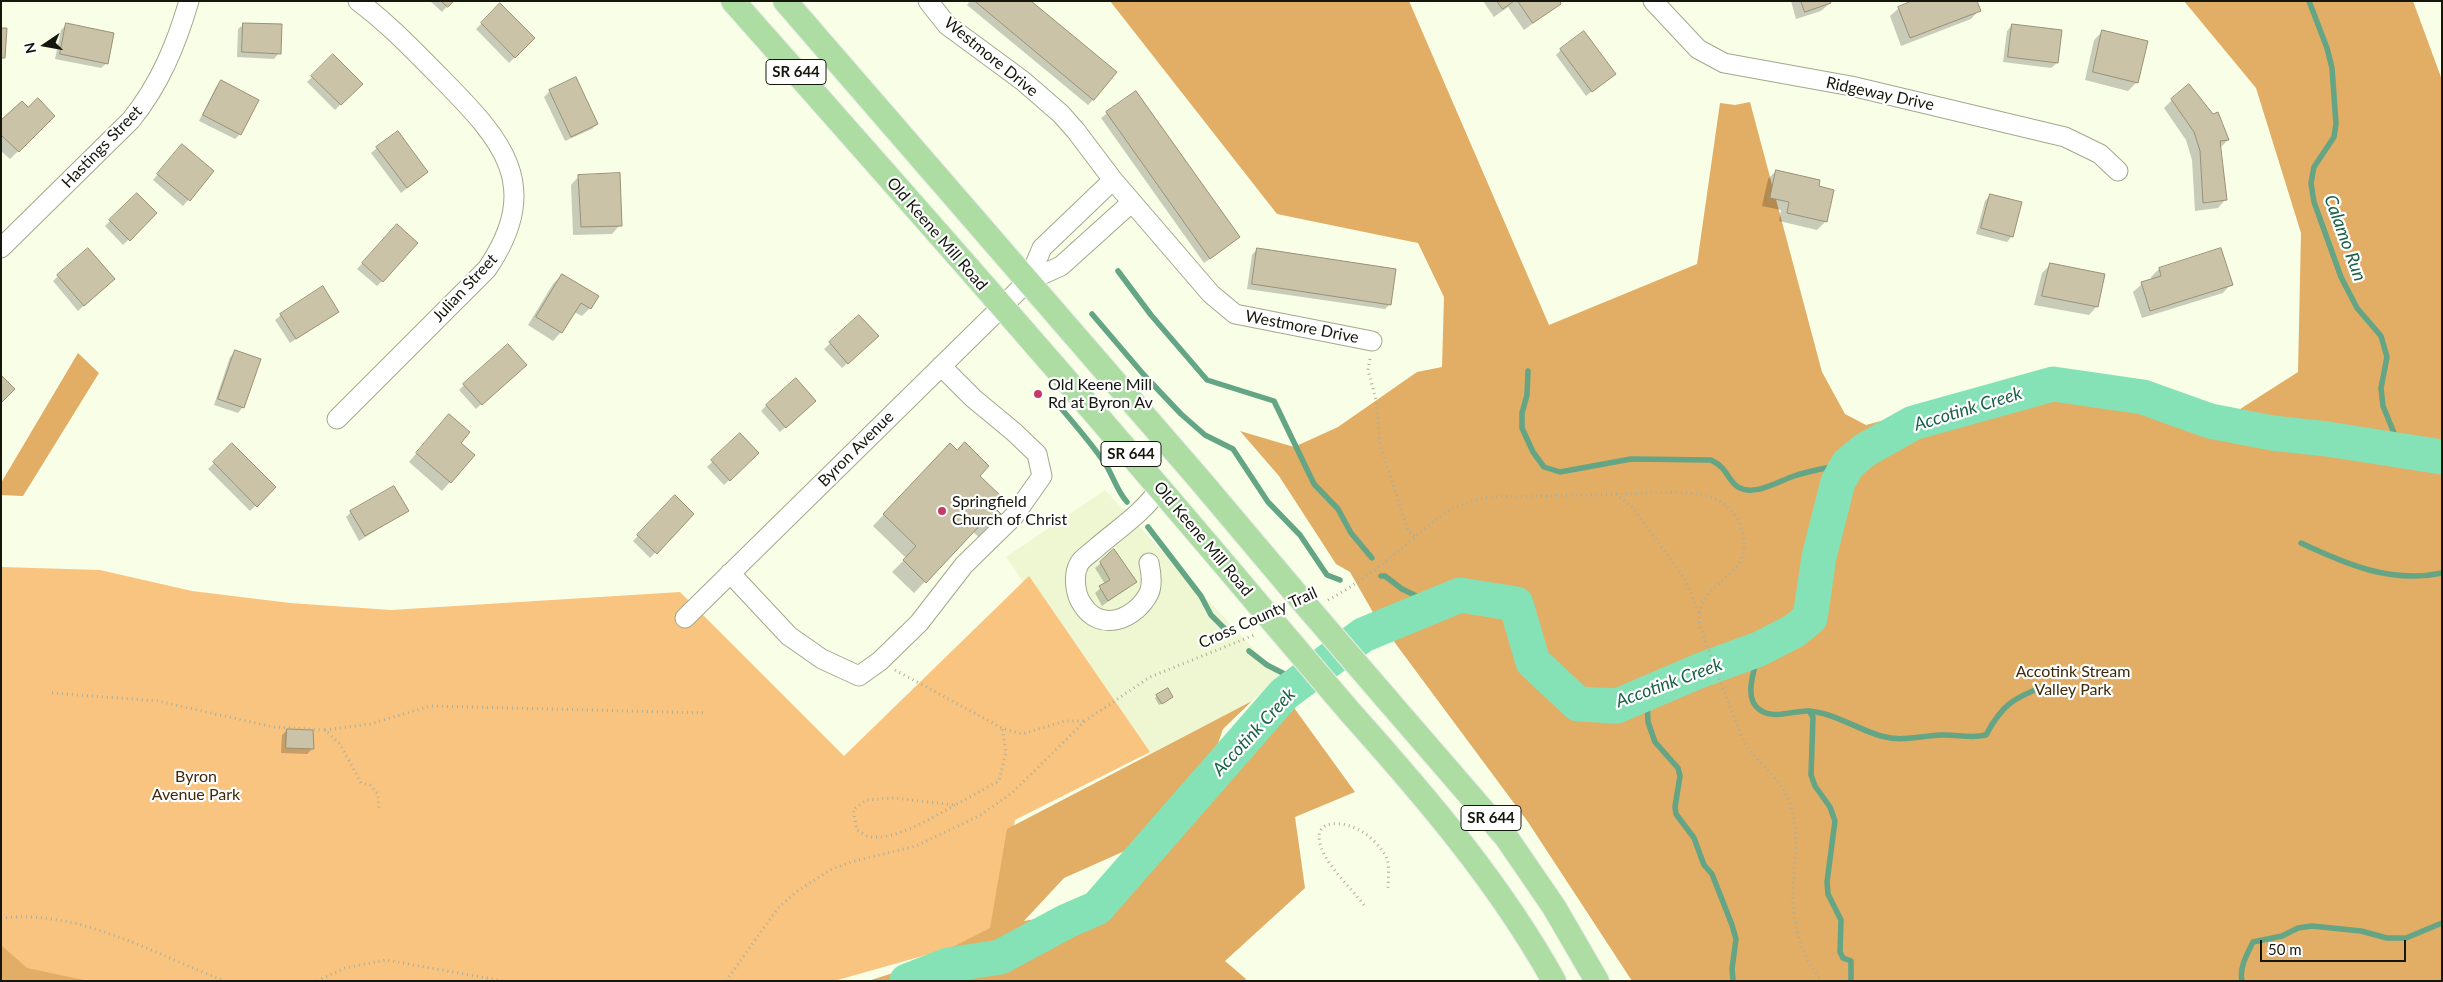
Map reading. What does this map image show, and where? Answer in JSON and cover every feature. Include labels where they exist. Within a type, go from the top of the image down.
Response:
[{"type":"main road","name":"Old Keene Mill Road","points":[[733,1],[1001,308],[1071,384],[1462,841],[1554,981]]},
{"type":"main road","name":"SR 644","points":[[785,1],[1385,697],[1446,765],[1506,837],[1554,907],[1598,981]]},
{"type":"street","name":"Hastings Street","points":[[1,248],[131,120],[160,78],[175,47],[189,1]]},
{"type":"street","name":"Julian Street","points":[[336,419],[487,269],[500,250],[509,228],[513,204],[509,166],[500,145],[489,128],[417,53],[358,1]]},
{"type":"street","name":"Westmore Drive","points":[[928,1],[947,25],[1023,81],[1061,114],[1113,180],[1211,294],[1235,314],[1372,341]]},
{"type":"street","name":"Ridgeway Drive","points":[[1654,1],[1698,49],[1729,65],[1851,86],[2065,137],[2100,154],[2118,171]]},
{"type":"street","points":[[1028,281],[1042,248],[1113,180]]},
{"type":"street","points":[[1028,281],[1061,266],[1132,202]]},
{"type":"street","name":"Byron Avenue","points":[[685,618],[1028,281]]},
{"type":"street","points":[[730,573],[789,636],[822,659],[859,676],[880,661],[919,623],[964,565],[1014,516],[1042,476],[1037,454],[973,398],[940,366]]},
{"type":"street","points":[[1149,563],[1152,575],[1150,592],[1139,607],[1125,618],[1108,622],[1094,617],[1082,604],[1075,586],[1079,564],[1148,506],[1160,488]]},
{"type":"path","points":[[1372,341],[1368,370],[1376,400],[1380,444],[1408,531],[1415,537]]},
{"type":"path","name":"Cross County Trail","points":[[1326,601],[1342,592],[1415,537],[1444,512],[1471,501],[1490,497],[1661,493],[1703,495],[1724,504],[1736,516],[1744,539],[1742,558],[1737,566],[1705,598],[1700,615]]},
{"type":"path","points":[[1616,494],[1633,508],[1685,579],[1700,615],[1703,636],[1734,721],[1747,748],[1779,782],[1792,809],[1797,850],[1793,890],[1796,930],[1802,950],[1822,981]]},
{"type":"path","name":"Cross County Trail","points":[[726,981],[778,908],[796,892],[830,870],[851,862],[916,846],[979,816],[1012,793],[1085,721],[1150,677],[1258,634]]},
{"type":"path","points":[[880,661],[1002,728],[1022,734],[1065,722],[1085,721]]},
{"type":"path","points":[[52,693],[157,701],[274,727],[325,730],[370,724],[430,706],[707,713]]},
{"type":"path","points":[[955,805],[894,798],[866,800],[853,810],[857,830],[870,837],[893,834],[924,822],[999,782],[1006,752],[1002,728]]},
{"type":"path","points":[[325,730],[340,744],[361,783],[370,785],[378,794],[380,810]]},
{"type":"path","points":[[1364,905],[1325,857],[1320,846],[1320,834],[1324,826],[1331,822],[1342,824],[1362,831],[1370,838],[1388,859],[1388,889]]},
{"type":"path","points":[[1,918],[50,918],[120,937],[225,981]]},
{"type":"path","points":[[317,981],[345,968],[386,960],[502,981]]},
{"type":"shaded area","points":[[1105,490],[1281,678],[1252,701],[1142,758],[1006,557]]},
{"type":"green space","name":"Accotink Stream Valley Park","points":[[1110,1],[1409,1],[1549,325],[1697,264],[1720,103],[1735,105],[1750,102],[1822,372],[1845,414],[1866,425],[2066,371],[2237,411],[2298,372],[2301,233],[2256,88],[2184,1],[2413,1],[2442,80],[2442,981],[1632,981],[1528,822],[1375,616],[1350,572],[1336,564],[1279,476],[1240,431],[1294,447],[1338,427],[1417,372],[1442,367],[1444,297],[1418,243],[1277,214]]},
{"type":"green space","points":[[78,353],[99,373],[23,496],[1,495],[1,483]]},
{"type":"green space","name":"Byron Avenue Park","points":[[1,567],[100,570],[192,591],[290,603],[391,610],[680,592],[844,756],[1029,576],[1150,752],[1015,820],[997,935],[834,981],[1,981]]},
{"type":"green space","points":[[1284,694],[1355,792],[1295,817],[1305,888],[1225,961],[1246,979],[1245,981],[868,981],[915,966],[990,928],[1007,829],[1252,701],[1223,729],[1207,775]],"holes":[[[1174,829],[1097,908],[1024,921],[1064,878]]]},
{"type":"green space","points":[[1,945],[27,968],[89,981],[1,981]]},
{"type":"building","points":[[441,1],[454,1],[448,7]]},
{"type":"building","points":[[975,1],[1031,1],[1117,72],[1094,100]]},
{"type":"building","points":[[1497,1],[1514,1],[1503,9]]},
{"type":"building","points":[[1518,1],[1560,1],[1561,4],[1533,23]]},
{"type":"building","points":[[1801,1],[1830,1],[1831,3],[1805,12]]},
{"type":"building","points":[[1912,1],[1977,1],[1981,11],[1910,38],[1898,7]]},
{"type":"building","points":[[500,3],[535,38],[515,58],[481,23]]},
{"type":"building","points":[[66,23],[114,33],[108,64],[60,54]]},
{"type":"building","points":[[243,23],[282,24],[281,54],[242,52]]},
{"type":"building","points":[[2012,24],[2062,30],[2058,63],[2008,57]]},
{"type":"building","points":[[1,28],[7,28],[5,58],[1,58]]},
{"type":"building","points":[[2102,30],[2148,41],[2138,83],[2093,72]]},
{"type":"building","points":[[1584,31],[1616,74],[1592,92],[1560,49]]},
{"type":"building","points":[[333,54],[363,84],[341,105],[311,76]]},
{"type":"building","points":[[576,77],[598,124],[571,137],[549,90]]},
{"type":"building","points":[[221,80],[259,100],[241,135],[203,115]]},
{"type":"building","points":[[2189,84],[2213,114],[2218,112],[2229,140],[2220,141],[2227,200],[2203,203],[2200,151],[2194,132],[2171,99]]},
{"type":"building","points":[[1136,91],[1240,237],[1210,259],[1106,112]]},
{"type":"building","points":[[38,98],[55,116],[19,152],[1,135],[1,120],[22,101],[28,107]]},
{"type":"building","points":[[398,131],[428,172],[407,188],[376,147]]},
{"type":"building","points":[[182,144],[214,171],[190,201],[157,174]]},
{"type":"building","points":[[1776,170],[1820,180],[1819,186],[1834,190],[1827,222],[1787,213],[1789,202],[1770,198]]},
{"type":"building","points":[[620,173],[622,226],[581,227],[578,175]]},
{"type":"building","points":[[137,193],[157,213],[130,241],[109,220]]},
{"type":"building","points":[[1990,194],[2022,202],[2013,237],[1981,228]]},
{"type":"building","points":[[397,224],[418,243],[383,282],[362,263]]},
{"type":"building","points":[[88,248],[115,279],[84,306],[57,275]]},
{"type":"building","points":[[1257,248],[1396,269],[1391,305],[1252,284]]},
{"type":"building","points":[[2221,248],[2233,285],[2150,311],[2141,282],[2161,276],[2159,268]]},
{"type":"building","points":[[2050,263],[2105,274],[2098,307],[2042,296]]},
{"type":"building","points":[[562,274],[599,296],[591,309],[581,303],[562,333],[536,317]]},
{"type":"building","points":[[323,286],[339,312],[296,339],[280,314]]},
{"type":"building","points":[[859,315],[879,336],[848,364],[829,342]]},
{"type":"building","points":[[508,344],[527,365],[482,405],[463,384]]},
{"type":"building","points":[[235,350],[261,359],[244,408],[218,399]]},
{"type":"building","points":[[1,376],[15,389],[1,403]]},
{"type":"building","points":[[796,378],[816,401],[786,428],[766,405]]},
{"type":"building","points":[[449,414],[470,432],[461,443],[475,455],[451,483],[416,453]]},
{"type":"building","points":[[740,433],[759,453],[730,481],[711,460]]},
{"type":"building","name":"Springfield Church of Christ","points":[[965,442],[989,466],[980,476],[1004,499],[995,508],[1007,520],[996,532],[984,521],[926,583],[903,560],[916,546],[883,514],[950,443],[957,450]]},
{"type":"building","points":[[232,443],[276,487],[257,507],[213,462]]},
{"type":"building","points":[[394,486],[409,511],[365,536],[350,511]]},
{"type":"building","points":[[675,495],[694,514],[657,554],[637,535]]},
{"type":"building","points":[[1114,549],[1137,582],[1108,601],[1099,586],[1110,580],[1100,562]]},
{"type":"building","points":[[1168,688],[1173,697],[1162,704],[1156,695]]},
{"type":"building","points":[[287,729],[313,730],[314,749],[286,748]]},
{"type":"waterway","name":"Calamo Run","points":[[2309,1],[2327,48],[2332,68],[2336,124],[2334,137],[2314,167],[2311,183],[2314,202],[2341,277],[2357,308],[2381,336],[2387,357],[2381,388],[2383,406],[2401,450]]},
{"type":"waterway","points":[[1118,271],[1151,315],[1207,380],[1274,401],[1314,484],[1338,509],[1351,533],[1372,558]]},
{"type":"waterway","points":[[1092,314],[1144,375],[1181,414],[1205,435],[1233,449],[1268,502],[1300,535],[1327,575],[1340,580]]},
{"type":"waterway","points":[[1528,371],[1527,395],[1522,413],[1522,428],[1533,452],[1544,467],[1560,472],[1631,459],[1711,460],[1725,471],[1734,484],[1744,490],[1751,490],[1766,487],[1808,472],[1848,464]]},
{"type":"waterway","name":"Accotink Creek","points":[[907,981],[948,965],[1000,957],[1067,921],[1097,908],[1284,694],[1363,635],[1460,595],[1516,604],[1533,662],[1578,704],[1617,706],[1699,671],[1759,649],[1794,631],[1810,618],[1819,557],[1838,482],[1848,464],[1865,450],[1913,423],[2053,384],[2143,397],[2210,421],[2272,433],[2327,439],[2442,457]]},
{"type":"waterway","points":[[1052,398],[1100,456],[1127,502]]},
{"type":"waterway","points":[[1148,527],[1201,596],[1211,615],[1228,632]]},
{"type":"waterway","points":[[2301,543],[2352,565],[2387,574],[2423,576],[2442,573]]},
{"type":"waterway","points":[[1381,576],[1385,576],[1402,589],[1435,605]]},
{"type":"waterway","points":[[1759,649],[1751,689],[1754,704],[1760,710],[1772,714],[1803,711],[1818,712],[1889,738],[1904,739],[1941,735],[1974,737],[1986,735],[2003,709],[2025,694],[2045,686]]},
{"type":"waterway","points":[[1249,651],[1267,665],[1300,682]]},
{"type":"waterway","points":[[1647,693],[1648,722],[1655,742],[1678,768],[1680,776],[1675,807],[1676,814],[1694,838],[1704,865],[1712,874],[1732,925],[1736,939],[1732,969],[1733,979]]},
{"type":"waterway","points":[[1809,711],[1813,717],[1811,775],[1815,786],[1830,807],[1835,821],[1827,882],[1828,894],[1841,920],[1840,952],[1843,958],[1851,961],[1851,981]]},
{"type":"waterway","points":[[2242,981],[2243,966],[2253,942],[2282,936],[2298,928],[2312,926],[2361,931],[2387,938],[2406,938],[2442,923]]},
{"type":"place","name":"Old Keene Mill Rd at Byron Av","points":[[1038,394]]},
{"type":"place","name":"Springfield Church of Christ","points":[[942,511]]}]
